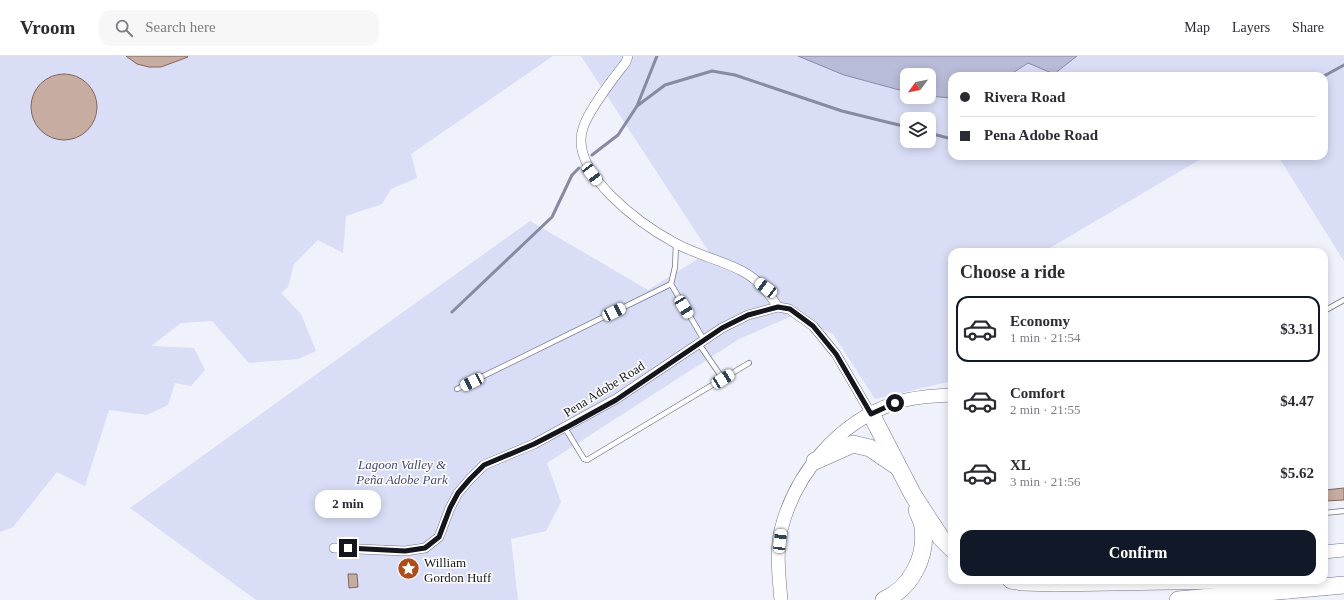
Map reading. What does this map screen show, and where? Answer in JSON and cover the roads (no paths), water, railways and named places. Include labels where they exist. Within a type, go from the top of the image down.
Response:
[{"type":"highway","points":[[871,414],[912,495],[941,538],[948,545]]},
{"type":"highway","points":[[815,461],[853,444],[870,448],[898,468]]},
{"type":"highway","points":[[884,600],[892,596],[909,581],[918,565],[923,547],[923,527],[912,495]]},
{"type":"highway","points":[[1250,584],[1288,590]]},
{"type":"highway","points":[[1178,600],[1344,585]]},
{"type":"street","points":[[628,56],[626,62],[589,114],[582,129],[581,148],[592,174],[605,190],[647,225],[676,244],[743,271],[766,288],[778,307],[790,309],[813,326],[836,354],[871,414]]},
{"type":"street","name":"Pena Adobe Road","points":[[334,548],[405,551],[425,548],[439,537],[450,508],[458,493],[484,465],[534,444],[616,400],[722,328],[748,315],[778,307]]},
{"type":"street","points":[[780,594],[778,552],[781,530],[794,495],[815,461],[846,430],[871,414],[895,403],[927,396],[948,395]]},
{"type":"street","points":[[1328,549],[1344,550]]},
{"type":"lane","points":[[676,244],[675,267],[671,284],[723,379]]},
{"type":"lane","points":[[457,389],[671,284]]},
{"type":"lane","points":[[1328,309],[1344,300]]},
{"type":"lane","points":[[565,428],[584,458],[587,460],[749,363]]},
{"type":"lane","points":[[1328,512],[1344,510]]},
{"type":"waterway","points":[[637,106],[657,56]]},
{"type":"waterway","points":[[1328,74],[1344,65]]},
{"type":"waterway","points":[[592,155],[618,135],[637,106],[665,85],[712,71],[735,75],[842,111],[900,125]]},
{"type":"waterway","points":[[936,135],[948,138]]},
{"type":"waterway","points":[[452,312],[552,217],[572,175],[579,168]]},
{"type":"place","name":"William Gordon Huff","points":[[408,569]]},
{"type":"park label","name":"Lagoon Valley & Peña Adobe Park","points":[[402,472]]}]
